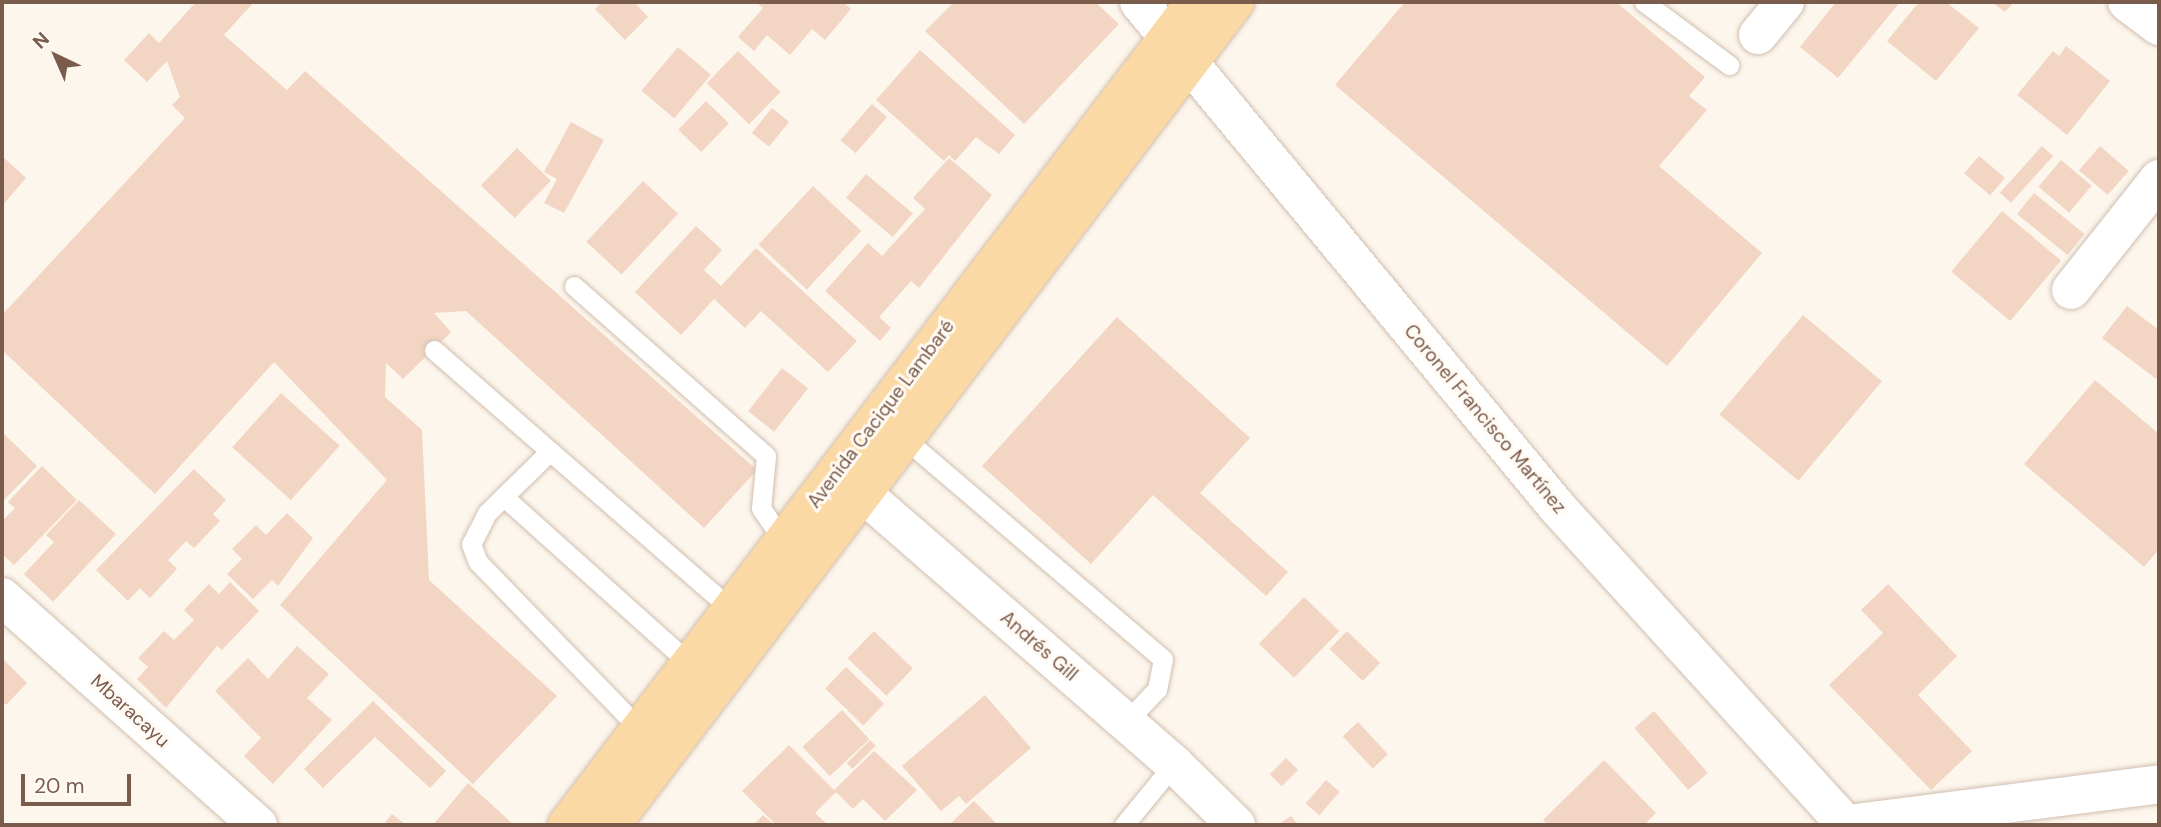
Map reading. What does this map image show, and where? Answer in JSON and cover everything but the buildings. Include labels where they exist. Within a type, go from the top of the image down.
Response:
[{"type":"main road","name":"Avenida Cacique Lambaré","points":[[567,825],[783,541],[904,438],[1180,48],[1195,2]]},
{"type":"main road","name":"Avenida Cacique Lambaré","points":[[611,825],[850,482],[1180,48],[1235,2]]},
{"type":"street","name":"Coronel Francisco Martínez","points":[[1139,2],[1180,48],[1557,507],[1843,825]]},
{"type":"street","points":[[1758,35],[1785,2]]},
{"type":"street","points":[[2127,2],[2159,26]]},
{"type":"street","points":[[2071,290],[2159,179]]},
{"type":"street","name":"Andrés Gill","points":[[850,482],[1174,764],[1236,825]]},
{"type":"street","name":"Mbaracayu","points":[[2,597],[258,825]]},
{"type":"street","points":[[1843,825],[1939,821],[2159,784]]},
{"type":"lane","points":[[1644,2],[1729,65]]},
{"type":"lane","points":[[574,286],[766,456],[761,508],[783,541]]},
{"type":"lane","points":[[433,350],[732,610]]},
{"type":"lane","points":[[904,438],[1163,659],[1157,689],[1126,722]]},
{"type":"lane","points":[[550,452],[504,496],[471,544],[478,562],[641,730]]},
{"type":"lane","points":[[504,496],[691,665]]},
{"type":"lane","points":[[1124,825],[1174,764]]}]
